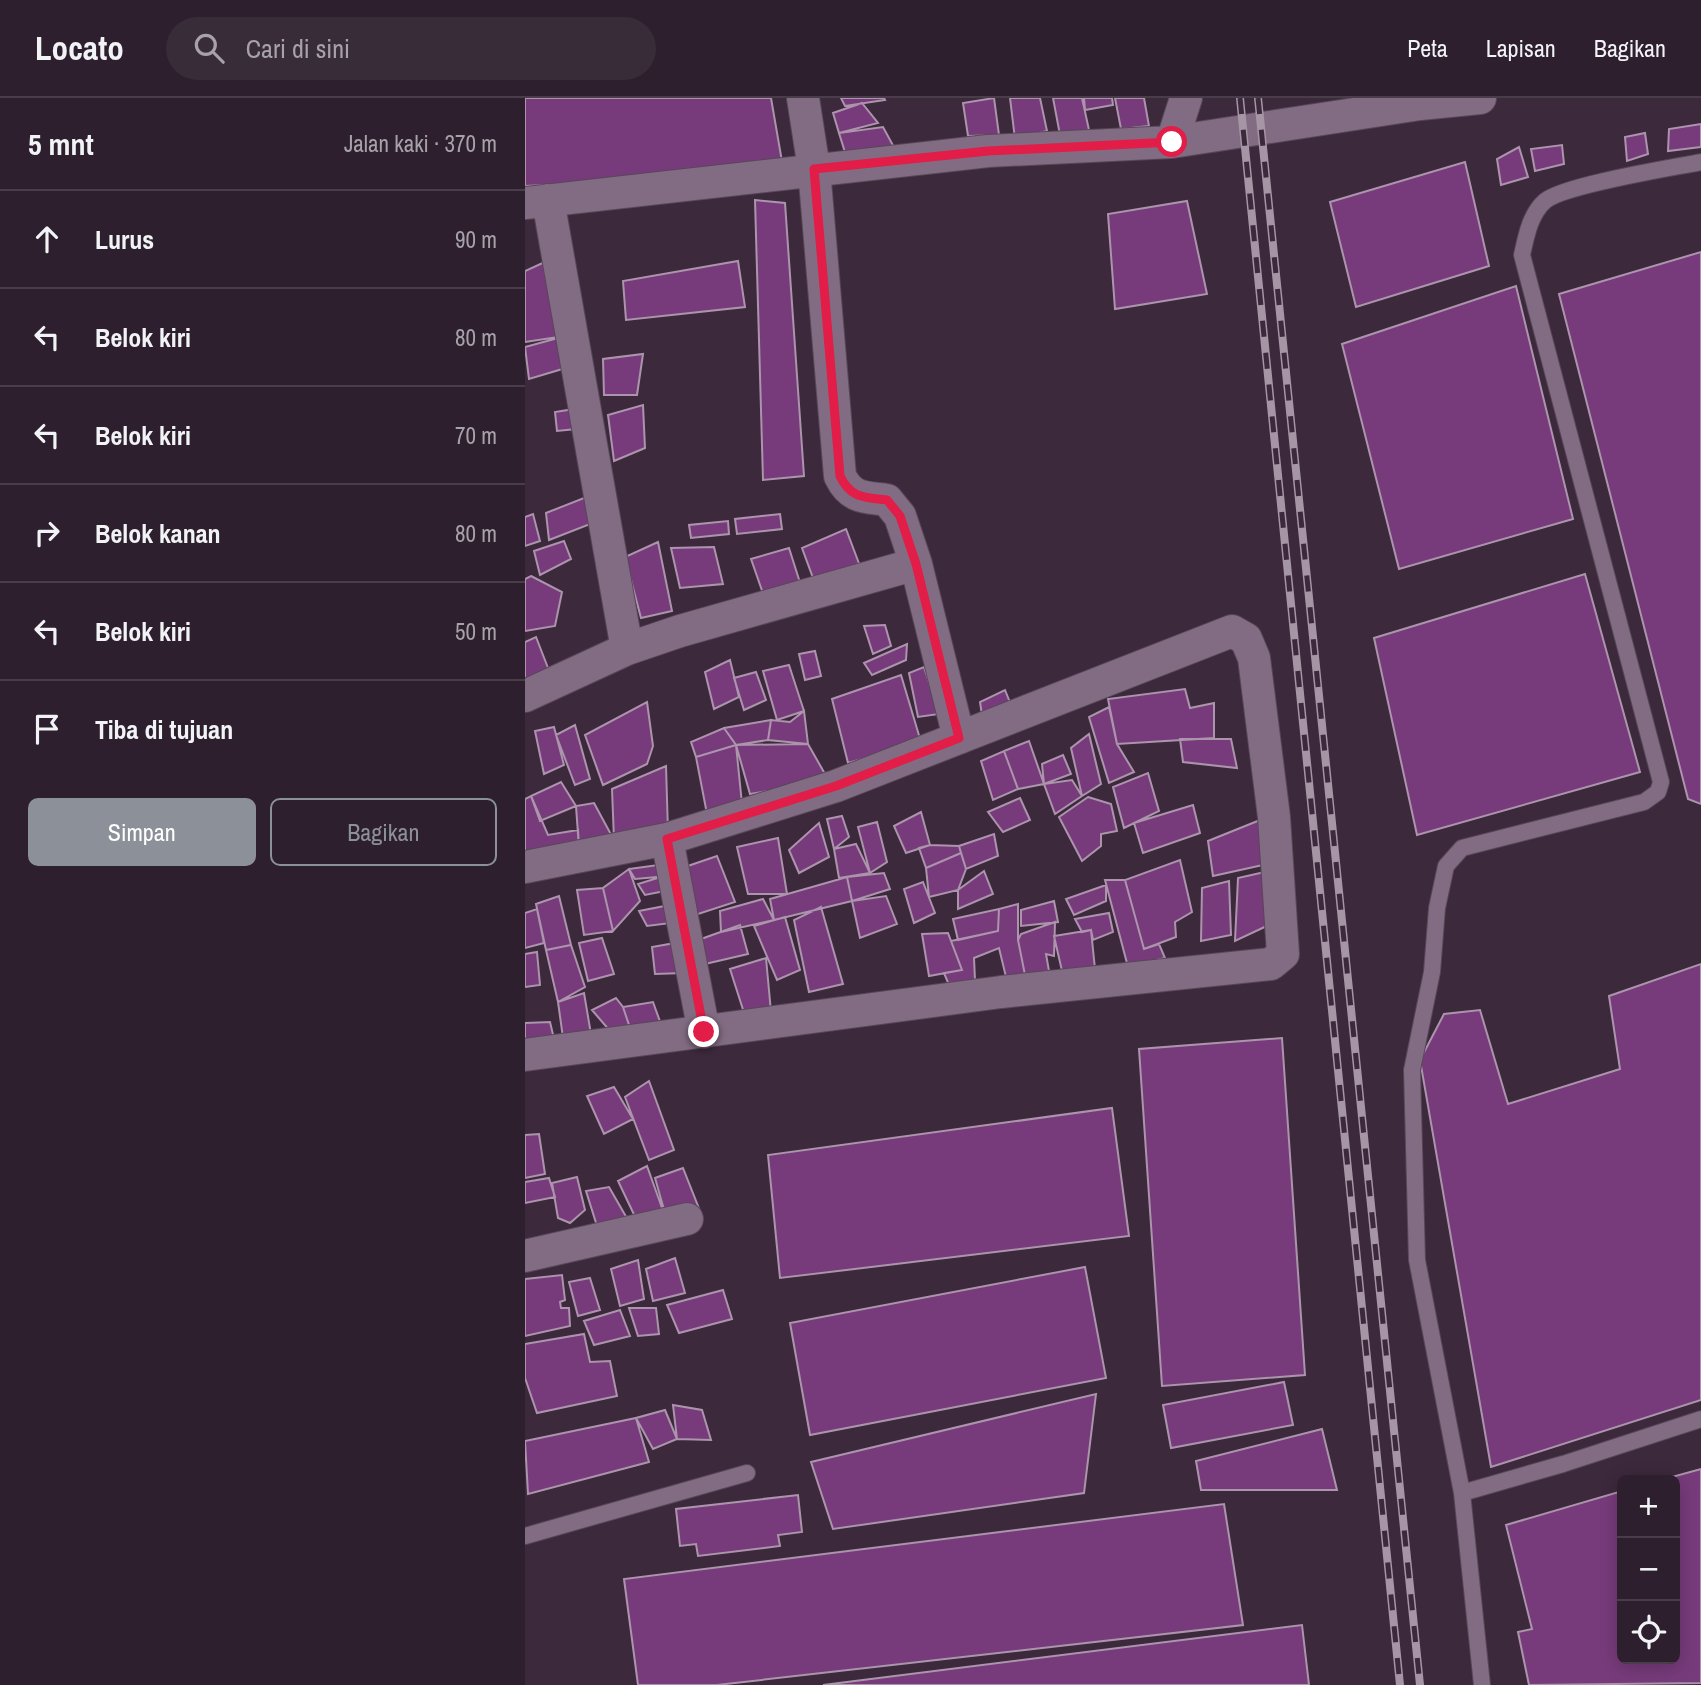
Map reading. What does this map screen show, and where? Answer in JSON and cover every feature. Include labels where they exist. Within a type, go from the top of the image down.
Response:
[{"type":"street","points":[[803,98],[814,169],[840,476],[852,494],[861,498],[887,500],[895,507],[916,564],[959,738]]},
{"type":"street","points":[[1172,142],[1186,98]]},
{"type":"street","points":[[627,649],[537,202],[988,151],[1172,142],[1287,110],[1480,98]]},
{"type":"street","points":[[525,696],[586,671],[627,649],[680,631],[916,564]]},
{"type":"street","points":[[525,867],[667,839],[836,786],[1205,639],[1232,631],[1246,639],[1254,658],[1274,817],[1283,954],[1271,964],[1000,992],[525,1055]]},
{"type":"street","points":[[667,839],[704,1032]]},
{"type":"street","points":[[525,1256],[687,1219]]},
{"type":"lane","points":[[1482,1685],[1462,1493],[1417,1260],[1412,1070],[1432,972],[1437,908],[1447,866],[1462,848],[1644,802],[1658,792],[1661,782],[1522,255],[1527,229],[1545,201],[1574,189],[1701,162]]},
{"type":"lane","points":[[1462,1493],[1563,1464],[1701,1419]]},
{"type":"lane","points":[[525,1536],[747,1473]]},
{"type":"building","points":[[525,98],[771,98],[784,173],[525,186]]},
{"type":"building","points":[[841,98],[884,98],[885,100],[845,106]]},
{"type":"building","points":[[994,98],[999,135],[968,136],[963,103]]},
{"type":"building","points":[[1010,98],[1040,98],[1047,131],[1015,139]]},
{"type":"building","points":[[1053,98],[1082,98],[1089,130],[1060,135]]},
{"type":"building","points":[[1084,98],[1112,98],[1113,105],[1085,110]]},
{"type":"building","points":[[1115,98],[1144,98],[1149,126],[1121,129]]},
{"type":"building","points":[[862,103],[878,123],[839,133],[833,113]]},
{"type":"building","points":[[1701,124],[1701,147],[1668,151],[1669,129]]},
{"type":"building","points":[[883,127],[895,149],[848,162],[839,133]]},
{"type":"building","points":[[1645,133],[1648,154],[1627,161],[1625,137]]},
{"type":"building","points":[[1562,145],[1564,164],[1535,171],[1531,149]]},
{"type":"building","points":[[1519,147],[1528,177],[1501,185],[1497,159]]},
{"type":"building","points":[[1465,162],[1489,266],[1356,307],[1330,202]]},
{"type":"building","points":[[755,200],[785,203],[804,476],[763,480]]},
{"type":"building","points":[[1187,201],[1207,294],[1115,309],[1108,214]]},
{"type":"building","points":[[1701,252],[1701,804],[1688,799],[1559,294]]},
{"type":"building","points":[[547,261],[565,336],[525,342],[525,271]]},
{"type":"building","points":[[738,261],[745,307],[626,320],[623,281]]},
{"type":"building","points":[[1516,286],[1573,519],[1399,569],[1342,344]]},
{"type":"building","points":[[558,338],[569,367],[529,379],[525,347]]},
{"type":"building","points":[[643,354],[637,395],[604,395],[603,359]]},
{"type":"building","points":[[643,405],[645,448],[614,461],[608,415]]},
{"type":"building","points":[[574,409],[576,429],[557,431],[555,412]]},
{"type":"building","points":[[589,496],[598,521],[549,540],[546,513]]},
{"type":"building","points":[[533,514],[540,541],[525,546],[525,517]]},
{"type":"building","points":[[780,514],[782,529],[737,534],[735,519]]},
{"type":"building","points":[[728,521],[729,534],[691,538],[689,525]]},
{"type":"building","points":[[846,529],[863,574],[816,586],[802,548]]},
{"type":"building","points":[[564,541],[571,559],[540,575],[534,551]]},
{"type":"building","points":[[658,542],[672,611],[641,618],[625,557]]},
{"type":"building","points":[[714,547],[723,584],[680,588],[671,548]]},
{"type":"building","points":[[789,548],[803,592],[766,602],[751,559]]},
{"type":"building","points":[[1585,574],[1640,772],[1417,835],[1374,638]]},
{"type":"building","points":[[531,576],[562,592],[555,626],[525,631],[525,579]]},
{"type":"building","points":[[885,625],[891,646],[873,654],[864,626]]},
{"type":"building","points":[[536,637],[550,673],[525,681],[525,642]]},
{"type":"building","points":[[907,644],[906,660],[872,675],[864,663]]},
{"type":"building","points":[[815,651],[821,676],[805,680],[799,654]]},
{"type":"building","points":[[730,660],[739,697],[714,709],[705,672]]},
{"type":"building","points":[[789,665],[804,711],[777,720],[763,671]]},
{"type":"building","points":[[924,667],[939,714],[918,717],[909,673]]},
{"type":"building","points":[[756,672],[766,700],[744,710],[734,678]]},
{"type":"building","points":[[901,675],[921,742],[848,763],[832,699]]},
{"type":"building","points":[[1185,689],[1190,708],[1214,703],[1214,738],[1117,744],[1108,699]]},
{"type":"building","points":[[1005,690],[1013,710],[983,722],[980,702]]},
{"type":"building","points":[[647,702],[653,746],[647,764],[603,785],[585,735]]},
{"type":"building","points":[[1109,707],[1117,744],[1134,772],[1109,783],[1089,717]]},
{"type":"building","points":[[804,711],[808,744],[768,740],[771,720],[790,722]]},
{"type":"building","points":[[771,720],[768,740],[736,745],[724,728]]},
{"type":"building","points":[[575,725],[590,779],[575,785],[556,735]]},
{"type":"building","points":[[554,727],[564,765],[544,774],[535,731]]},
{"type":"building","points":[[724,728],[736,745],[696,757],[691,742]]},
{"type":"building","points":[[1089,734],[1101,784],[1082,796],[1071,748]]},
{"type":"building","points":[[1180,739],[1231,739],[1237,768],[1183,762]]},
{"type":"building","points":[[1029,741],[1044,784],[1018,789],[1004,751]]},
{"type":"building","points":[[808,744],[829,781],[750,794],[736,745]]},
{"type":"building","points":[[736,745],[742,804],[707,814],[696,757]]},
{"type":"building","points":[[1004,751],[1018,789],[993,800],[981,761]]},
{"type":"building","points":[[1063,755],[1071,774],[1044,784],[1042,764]]},
{"type":"building","points":[[666,766],[668,832],[614,840],[612,789]]},
{"type":"building","points":[[1148,773],[1159,811],[1124,828],[1113,787]]},
{"type":"building","points":[[1072,780],[1082,796],[1055,814],[1044,784]]},
{"type":"building","points":[[561,782],[576,806],[540,821],[531,796]]},
{"type":"building","points":[[531,796],[548,835],[578,830],[579,848],[525,858],[525,799]]},
{"type":"building","points":[[1088,797],[1111,804],[1117,831],[1101,834],[1101,846],[1082,861],[1059,817]]},
{"type":"building","points":[[1020,798],[1030,820],[1003,832],[988,812]]},
{"type":"building","points":[[594,803],[614,840],[579,848],[576,806]]},
{"type":"building","points":[[1193,805],[1200,833],[1143,853],[1134,823]]},
{"type":"building","points":[[921,812],[930,845],[906,853],[894,826]]},
{"type":"building","points":[[842,816],[849,837],[834,849],[827,819]]},
{"type":"building","points":[[1270,816],[1272,863],[1213,876],[1208,841]]},
{"type":"building","points":[[877,822],[887,862],[870,873],[858,827]]},
{"type":"building","points":[[819,823],[829,857],[799,873],[789,850]]},
{"type":"building","points":[[994,834],[998,856],[966,869],[959,846]]},
{"type":"building","points":[[778,838],[787,894],[748,894],[737,847]]},
{"type":"building","points":[[856,844],[870,873],[839,878],[834,849]]},
{"type":"building","points":[[930,845],[959,846],[961,853],[926,868],[919,848]]},
{"type":"building","points":[[961,853],[966,869],[958,890],[929,897],[926,868]]},
{"type":"building","points":[[717,856],[735,902],[692,916],[679,869]]},
{"type":"building","points":[[1180,860],[1192,912],[1175,922],[1176,937],[1144,949],[1125,880]]},
{"type":"building","points":[[665,864],[668,876],[635,879],[629,869]]},
{"type":"building","points":[[629,869],[640,901],[613,931],[603,888]]},
{"type":"building","points":[[984,871],[993,894],[958,909],[958,890]]},
{"type":"building","points":[[1269,871],[1271,924],[1235,941],[1238,878]]},
{"type":"building","points":[[884,873],[890,889],[852,901],[847,877]]},
{"type":"building","points":[[664,876],[670,890],[645,895],[638,884]]},
{"type":"building","points":[[847,877],[852,901],[774,920],[770,899]]},
{"type":"building","points":[[1105,880],[1125,880],[1144,949],[1159,944],[1165,958],[1128,967]]},
{"type":"building","points":[[1229,881],[1231,935],[1201,941],[1202,888]]},
{"type":"building","points":[[923,882],[935,913],[914,923],[904,889]]},
{"type":"building","points":[[1106,885],[1106,901],[1074,915],[1066,899]]},
{"type":"building","points":[[603,888],[613,931],[584,935],[577,890]]},
{"type":"building","points":[[559,896],[571,945],[546,950],[536,904]]},
{"type":"building","points":[[886,896],[897,924],[860,938],[852,901]]},
{"type":"building","points":[[763,899],[774,920],[721,932],[720,911]]},
{"type":"building","points":[[1054,901],[1058,922],[1021,926],[1021,910]]},
{"type":"building","points":[[675,904],[679,922],[647,926],[639,911]]},
{"type":"building","points":[[1018,904],[1018,940],[1025,975],[1006,977],[999,948],[974,958],[975,980],[949,985],[944,973],[962,970],[951,941],[998,931],[999,909]]},
{"type":"building","points":[[821,907],[843,984],[809,992],[794,920]]},
{"type":"building","points":[[537,909],[544,943],[525,948],[525,913]]},
{"type":"building","points":[[999,909],[998,931],[958,940],[953,919]]},
{"type":"building","points":[[1109,913],[1113,932],[1093,940],[1091,930],[1082,932],[1075,919]]},
{"type":"building","points":[[785,917],[800,970],[777,980],[754,926]]},
{"type":"building","points":[[1055,922],[1054,956],[1046,954],[1049,971],[1025,975],[1018,940],[1021,934]]},
{"type":"building","points":[[740,925],[748,954],[705,964],[701,939]]},
{"type":"building","points":[[1091,930],[1095,969],[1062,971],[1054,936]]},
{"type":"building","points":[[948,933],[962,970],[929,976],[922,934]]},
{"type":"building","points":[[602,938],[614,974],[588,981],[579,943]]},
{"type":"building","points":[[675,943],[683,973],[655,974],[652,947]]},
{"type":"building","points":[[571,945],[585,987],[558,1002],[546,950]]},
{"type":"building","points":[[537,952],[540,985],[525,987],[525,954]]},
{"type":"building","points":[[766,958],[771,1012],[746,1019],[730,969]]},
{"type":"building","points":[[1701,964],[1701,1400],[1491,1467],[1420,1060],[1444,1014],[1480,1010],[1508,1104],[1620,1069],[1609,996]]},
{"type":"building","points":[[584,993],[592,1040],[564,1045],[558,1002]]},
{"type":"building","points":[[616,998],[623,1007],[631,1031],[616,1038],[592,1010]]},
{"type":"building","points":[[653,1002],[662,1027],[631,1031],[623,1007]]},
{"type":"building","points":[[550,1022],[556,1047],[525,1050],[525,1023]]},
{"type":"building","points":[[1282,1038],[1305,1375],[1162,1386],[1139,1049]]},
{"type":"building","points":[[649,1081],[674,1150],[649,1160],[625,1097]]},
{"type":"building","points":[[614,1087],[633,1119],[604,1134],[587,1096]]},
{"type":"building","points":[[1112,1108],[1129,1236],[780,1278],[768,1155]]},
{"type":"building","points":[[539,1134],[545,1174],[525,1178],[525,1135]]},
{"type":"building","points":[[647,1166],[666,1219],[639,1225],[618,1181]]},
{"type":"building","points":[[683,1168],[700,1211],[668,1224],[655,1178]]},
{"type":"building","points":[[577,1177],[585,1210],[570,1223],[558,1218],[552,1183]]},
{"type":"building","points":[[549,1178],[555,1197],[525,1203],[525,1182]]},
{"type":"building","points":[[609,1187],[628,1220],[597,1226],[586,1191]]},
{"type":"building","points":[[675,1258],[685,1293],[653,1301],[646,1269]]},
{"type":"building","points":[[638,1260],[644,1299],[620,1306],[611,1269]]},
{"type":"building","points":[[1085,1267],[1106,1378],[810,1435],[790,1323]]},
{"type":"building","points":[[562,1275],[565,1300],[560,1302],[561,1308],[569,1308],[570,1326],[525,1336],[525,1279]]},
{"type":"building","points":[[590,1278],[600,1310],[578,1316],[569,1282]]},
{"type":"building","points":[[723,1290],[732,1319],[679,1333],[667,1305]]},
{"type":"building","points":[[629,1308],[656,1308],[659,1334],[638,1336]]},
{"type":"building","points":[[620,1310],[630,1336],[594,1345],[584,1321]]},
{"type":"building","points":[[584,1334],[590,1362],[610,1361],[617,1396],[537,1413],[525,1378],[525,1344]]},
{"type":"building","points":[[1284,1382],[1293,1425],[1171,1448],[1163,1405]]},
{"type":"building","points":[[1096,1394],[1084,1493],[833,1529],[811,1462]]},
{"type":"building","points":[[673,1405],[702,1410],[711,1440],[677,1439]]},
{"type":"building","points":[[665,1410],[677,1439],[653,1449],[636,1418]]},
{"type":"building","points":[[636,1418],[649,1462],[528,1494],[525,1441]]},
{"type":"building","points":[[1322,1429],[1337,1490],[1201,1490],[1196,1461]]},
{"type":"building","points":[[1701,1469],[1701,1683],[1529,1685],[1518,1632],[1532,1629],[1506,1525],[1617,1492],[1617,1664],[1680,1664],[1679,1475]]},
{"type":"building","points":[[798,1495],[802,1532],[778,1535],[780,1546],[698,1556],[696,1544],[680,1546],[676,1509]]},
{"type":"building","points":[[1224,1504],[1243,1625],[717,1685],[638,1685],[624,1579]]},
{"type":"building","points":[[1302,1625],[1309,1685],[823,1685]]},
{"type":"railway","points":[[1240,98],[1400,1685]]},
{"type":"railway","points":[[1258,98],[1420,1685]]},
{"type":"route","points":[[704,1032],[667,839],[836,786],[959,738],[916,564],[900,516],[887,500],[861,498],[852,494],[840,476],[814,169],[988,151],[1172,142]]}]
